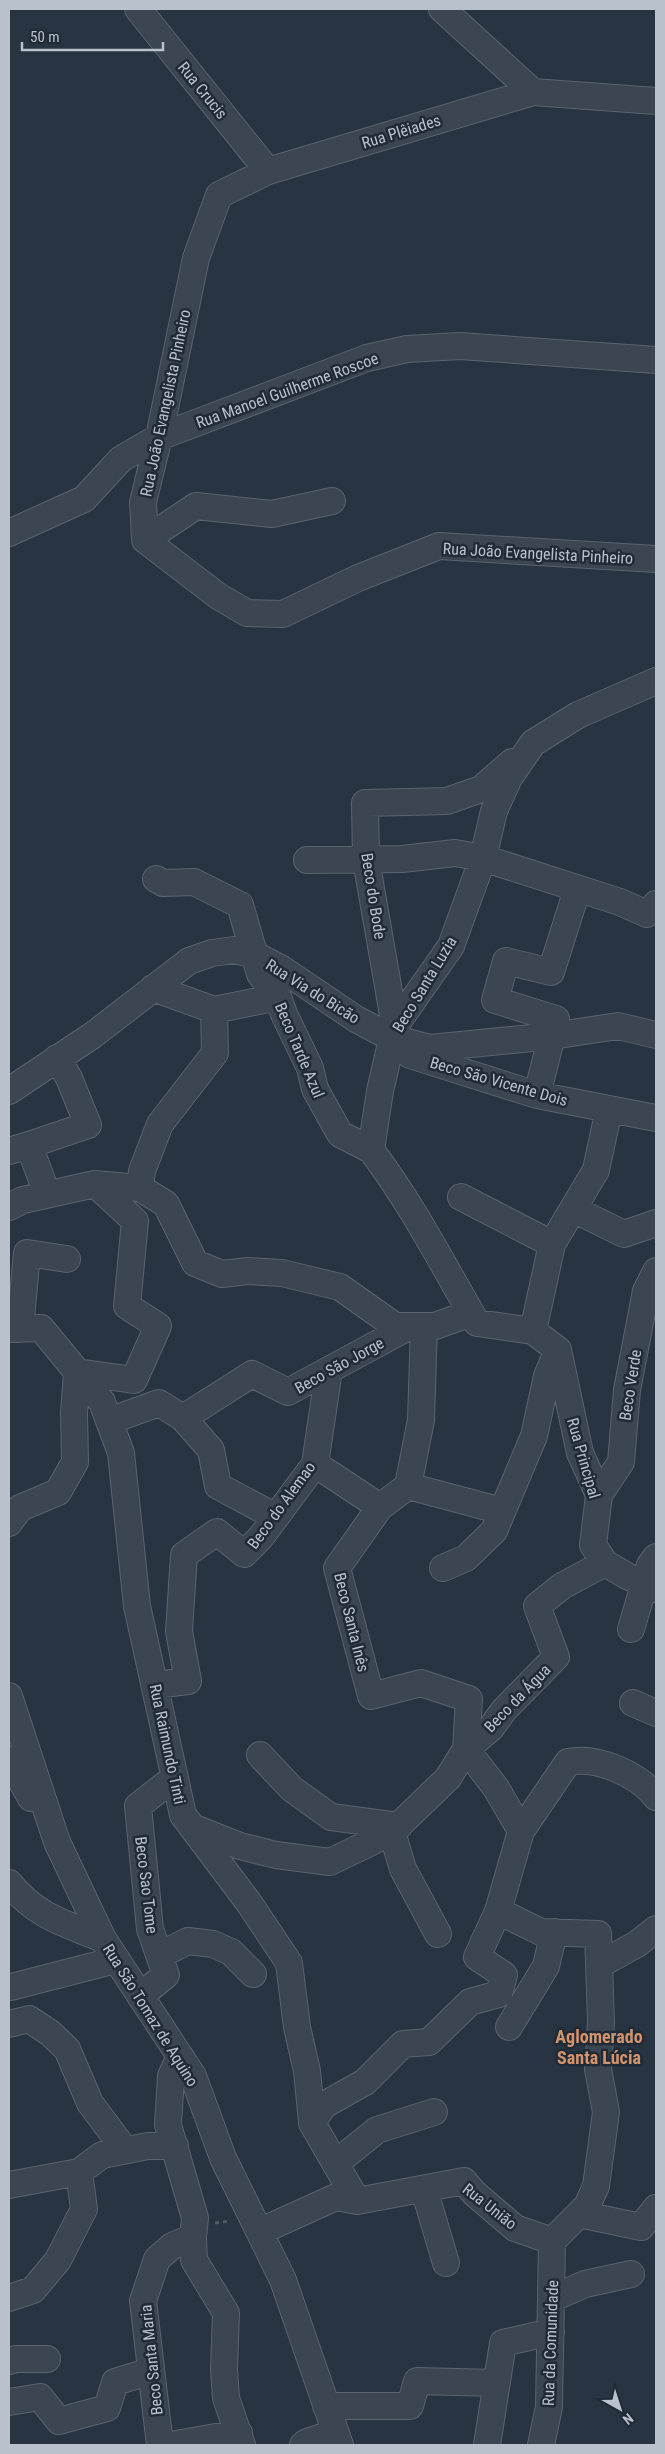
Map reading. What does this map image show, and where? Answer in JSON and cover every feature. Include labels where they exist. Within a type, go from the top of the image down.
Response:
[{"type":"street","name":"Rua Crucis","points":[[138,9],[268,171]]},
{"type":"street","points":[[442,9],[533,92]]},
{"type":"street","name":"Rua Plêiades","points":[[196,258],[219,195],[268,171],[533,92],[656,101]]},
{"type":"street","name":"Rua João Evangelista Pinheiro","points":[[196,258],[159,438],[143,502],[145,540],[218,596],[247,613],[283,614],[358,578],[439,546],[656,559]]},
{"type":"street","name":"Rua Manoel Guilherme Roscoe","points":[[9,533],[84,499],[121,459],[159,438],[366,358],[408,349],[460,346],[656,360]]},
{"type":"street","points":[[145,540],[196,506],[272,514],[332,501]]},
{"type":"street","points":[[532,743],[578,715],[656,681]]},
{"type":"street","name":"Beco Santa Luzia","points":[[371,1150],[380,1091],[392,1038],[451,946],[483,858],[494,812],[509,778],[532,743]]},
{"type":"street","name":"Beco do Bode","points":[[392,1038],[366,860],[365,802],[446,801],[481,789],[532,743]]},
{"type":"street","points":[[307,860],[402,859],[455,853],[483,858],[577,890],[653,912]]},
{"type":"street","name":"Beco Tarde Azul","points":[[156,879],[163,883],[194,882],[240,905],[260,974],[278,997],[284,1014],[310,1068],[315,1089],[340,1134],[371,1150]]},
{"type":"street","points":[[537,1095],[556,1019],[495,1000],[506,961],[551,972],[577,890]]},
{"type":"street","name":"Rua Via do Bicão","points":[[9,1092],[93,1035],[189,961],[212,953],[234,950],[255,955],[282,969],[356,1019],[392,1038],[430,1048],[552,1036],[618,1026],[656,1035]]},
{"type":"street","points":[[153,988],[214,1010],[278,997]]},
{"type":"street","points":[[140,1188],[142,1171],[160,1124],[215,1053],[214,1010]]},
{"type":"street","name":"Beco São Vicente Dois","points":[[392,1038],[537,1095],[656,1118]]},
{"type":"street","points":[[47,1194],[19,1148],[88,1125],[70,1078],[57,1058]]},
{"type":"street","points":[[533,1331],[552,1244],[596,1170],[609,1109]]},
{"type":"street","points":[[371,1150],[399,1187],[422,1232],[474,1318]]},
{"type":"street","points":[[9,1523],[20,1508],[58,1492],[75,1462],[74,1413],[77,1372],[134,1380],[158,1326],[127,1306],[135,1221],[95,1184]]},
{"type":"street","points":[[9,1207],[23,1200],[95,1184],[140,1188],[166,1204],[195,1263],[222,1274],[248,1271],[282,1273],[340,1287],[395,1326],[435,1326],[474,1318],[533,1331],[558,1350],[547,1376],[534,1436],[494,1531],[466,1558],[443,1568]]},
{"type":"street","points":[[461,1197],[552,1244]]},
{"type":"street","points":[[573,1209],[624,1234],[656,1222]]},
{"type":"street","points":[[14,1329],[28,1252],[67,1259]]},
{"type":"street","name":"Beco Verde","points":[[599,1495],[621,1462],[626,1390],[646,1291],[656,1272]]},
{"type":"street","points":[[417,1326],[421,1420],[408,1486],[502,1511]]},
{"type":"street","name":"Beco São Jorge","points":[[183,1418],[252,1374],[288,1392],[417,1326]]},
{"type":"street","name":"Rua Raimundo Tinti","points":[[14,1329],[40,1328],[102,1402],[121,1453],[137,1606],[183,1815],[249,1903],[289,1963],[297,2027],[307,2071],[312,2123],[357,2201]]},
{"type":"street","name":"Rua Principal","points":[[558,1350],[580,1453],[599,1495],[593,1545],[605,1563]]},
{"type":"street","name":"Beco do Alemao","points":[[155,1685],[188,1681],[179,1631],[184,1555],[217,1532],[244,1554],[276,1517],[315,1464],[329,1370]]},
{"type":"street","points":[[109,1421],[159,1403],[183,1418],[211,1450],[218,1486],[276,1517]]},
{"type":"street","points":[[315,1464],[380,1507]]},
{"type":"street","name":"Beco Santa Inês","points":[[408,1486],[380,1507],[337,1568],[371,1696],[421,1683],[469,1699],[466,1749]]},
{"type":"street","points":[[605,1563],[653,1570],[631,1630]]},
{"type":"street","name":"Beco da Água","points":[[466,1749],[491,1728],[504,1710],[556,1657],[537,1606],[562,1586],[605,1563]]},
{"type":"street","name":"Rua São Tomaz de Aquino","points":[[9,1696],[57,1842],[110,1950],[193,2076],[223,2158],[283,2280],[337,2439]]},
{"type":"street","points":[[633,1703],[656,1713]]},
{"type":"street","points":[[192,1827],[240,1846],[276,1855],[330,1862],[396,1829],[448,1778],[466,1749],[496,1788],[521,1830]]},
{"type":"street","points":[[260,1755],[292,1789],[331,1816],[396,1829]]},
{"type":"street","points":[[312,2123],[324,2105],[365,2082],[403,2044],[429,2042],[470,2002],[499,1994],[504,1975],[477,1957],[498,1911],[521,1830],[568,1762],[581,1759],[606,1764],[635,1780],[656,1797]]},
{"type":"street","points":[[9,1760],[57,1842]]},
{"type":"street","name":"Beco Sao Tome","points":[[140,1996],[166,1976],[150,1929],[138,1806],[175,1777]]},
{"type":"street","points":[[396,1829],[403,1869],[438,1934]]},
{"type":"street","points":[[9,1883],[21,1898],[40,1913],[110,1950]]},
{"type":"street","points":[[498,1911],[541,1932],[598,1934],[601,2022],[598,2069],[606,2112],[596,2186],[587,2206],[552,2241]]},
{"type":"street","points":[[509,2027],[546,1966],[554,1932]]},
{"type":"street","points":[[599,1965],[653,1940]]},
{"type":"street","points":[[160,1955],[188,1941],[213,1944],[231,1952],[254,1974]]},
{"type":"street","points":[[11,1987],[110,1950]]},
{"type":"street","points":[[9,2024],[29,2019],[67,2048],[90,2103],[125,2150]]},
{"type":"street","points":[[170,2445],[240,2439],[226,2398],[224,2369],[226,2313],[194,2260],[194,2227],[168,2125],[171,2076],[180,2056]]},
{"type":"street","points":[[336,2163],[377,2130],[434,2112]]},
{"type":"street","points":[[9,2185],[79,2172],[102,2155],[148,2146],[174,2146]]},
{"type":"street","points":[[9,2298],[33,2290],[58,2260],[84,2209],[79,2172]]},
{"type":"street","name":"Rua União","points":[[256,2224],[336,2197],[357,2201],[464,2181],[474,2193],[515,2228],[552,2241]]},
{"type":"street","points":[[424,2188],[446,2263]]},
{"type":"street","points":[[579,2214],[641,2227],[656,2208]]},
{"type":"street","name":"Beco Santa Maria","points":[[160,2445],[143,2301],[157,2259],[194,2227]]},
{"type":"street","name":"Rua da Comunidade","points":[[541,2445],[549,2407],[552,2241]]},
{"type":"street","points":[[551,2299],[584,2284],[631,2274]]},
{"type":"street","points":[[487,2445],[503,2343],[550,2332]]},
{"type":"street","points":[[9,2361],[16,2359],[47,2359]]},
{"type":"street","points":[[9,2402],[40,2397],[59,2421],[107,2408],[115,2382],[151,2371]]},
{"type":"street","points":[[326,2406],[410,2406],[417,2381],[497,2383]]},
{"type":"street","points":[[303,2445],[308,2442],[337,2439]]},
{"type":"path","points":[[194,2227],[218,2223],[256,2224]]},
{"type":"district","name":"Aglomerado Santa Lúcia","points":[[599,2047]]}]
